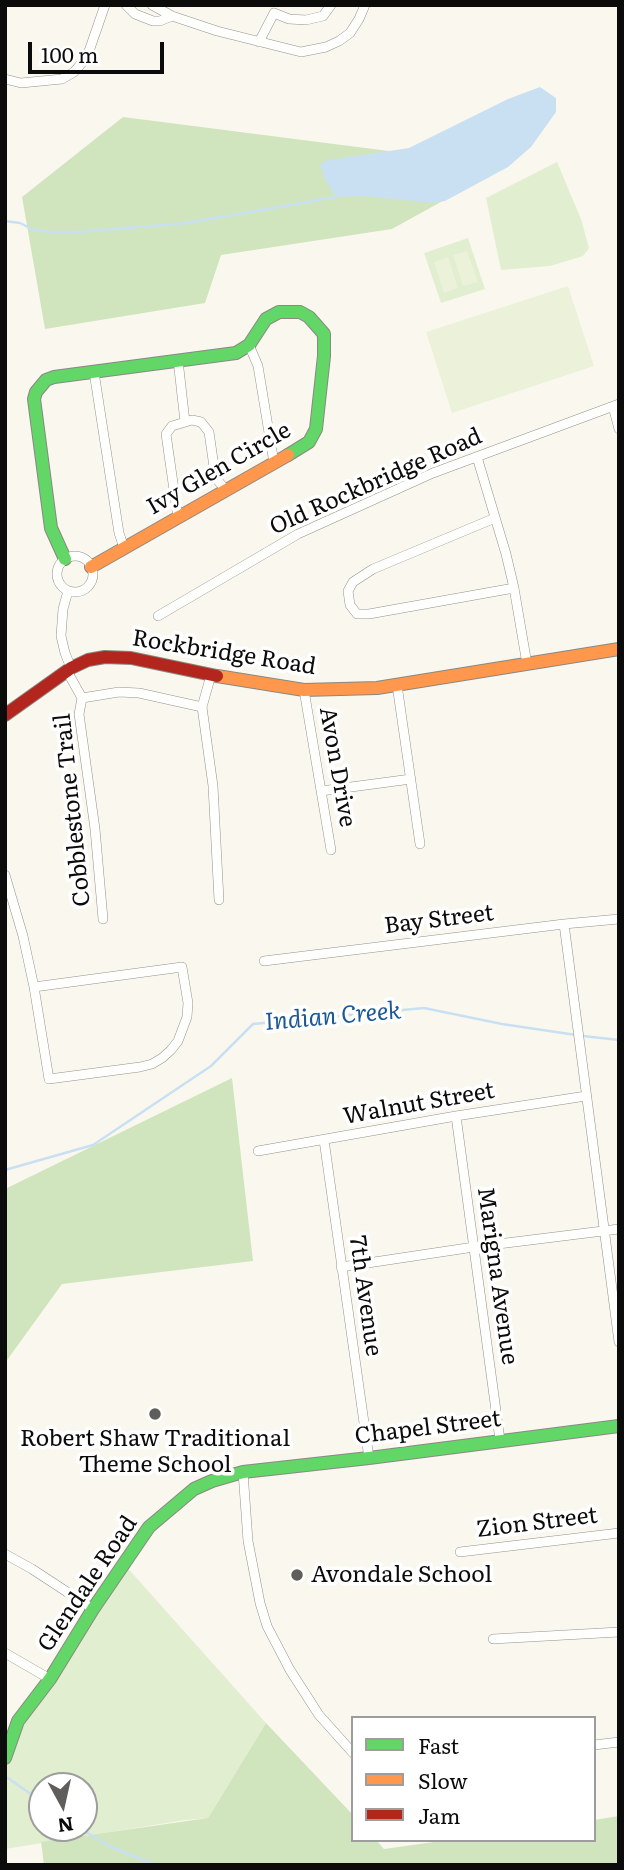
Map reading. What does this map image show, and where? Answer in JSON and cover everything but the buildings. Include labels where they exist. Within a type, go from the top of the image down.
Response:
[{"type":"street","points":[[5,79],[21,83],[62,79],[74,72],[86,57],[105,5]]},
{"type":"street","points":[[126,5],[135,14],[153,21],[172,16]]},
{"type":"street","points":[[152,5],[172,16],[301,52],[340,41],[350,33],[365,5]]},
{"type":"street","points":[[259,41],[274,13],[289,19],[306,20],[323,16],[331,5]]},
{"type":"street","name":"Ivy Glen Circle","points":[[68,591],[86,589],[92,579],[91,567],[309,442],[316,429],[324,334],[309,317],[300,312],[279,312],[265,319],[249,345]]},
{"type":"street","points":[[65,559],[51,528],[34,399],[46,380],[236,352],[249,345],[258,366],[274,463]]},
{"type":"street","points":[[178,360],[185,422]]},
{"type":"street","name":"Ivy Glen Circle","points":[[94,372],[119,533],[124,548]]},
{"type":"street","points":[[616,405],[619,429]]},
{"type":"street","name":"Old Rockbridge Road","points":[[158,616],[298,534],[433,473],[616,405]]},
{"type":"street","points":[[178,518],[166,434],[172,426],[192,420],[201,422],[209,432],[215,474],[226,491]]},
{"type":"street","points":[[477,457],[514,588],[527,664]]},
{"type":"street","points":[[495,518],[373,569],[353,582],[348,591],[350,605],[357,614],[369,614],[514,588]]},
{"type":"street","points":[[69,670],[61,636],[63,609],[68,591],[60,584],[58,568],[65,559],[71,557],[83,558],[91,567]]},
{"type":"street","name":"Rockbridge Road","points":[[5,715],[69,670],[88,660],[105,657],[131,657],[234,680],[304,690],[377,688],[619,649]]},
{"type":"street","name":"Cobblestone Trail","points":[[69,670],[82,698],[79,714],[95,830],[103,919]]},
{"type":"street","points":[[211,675],[202,707],[213,786],[219,900]]},
{"type":"street","points":[[397,685],[420,844]]},
{"type":"street","name":"Avon Drive","points":[[304,690],[331,850]]},
{"type":"street","name":"Cobblestone Trail","points":[[82,698],[120,692],[139,693],[202,707]]},
{"type":"street","points":[[321,791],[411,779]]},
{"type":"street","points":[[5,875],[23,936],[50,1079],[152,1064],[171,1050],[184,1029],[187,1017],[188,1003],[182,967],[34,987]]},
{"type":"street","name":"Bay Street","points":[[264,961],[619,919]]},
{"type":"street","points":[[564,924],[619,1342]]},
{"type":"street","name":"Walnut Street","points":[[258,1151],[586,1096]]},
{"type":"street","name":"Marigna Avenue","points":[[456,1116],[500,1440]]},
{"type":"street","name":"7th Avenue","points":[[324,1140],[369,1458]]},
{"type":"street","points":[[341,1267],[619,1229]]},
{"type":"street","name":"Chapel Street","points":[[243,1472],[619,1426]]},
{"type":"street","points":[[243,1472],[248,1541],[267,1626],[290,1670],[320,1714],[351,1751]]},
{"type":"street","name":"Glendale Road","points":[[5,1758],[18,1721],[50,1679],[93,1609],[149,1527],[194,1489],[243,1472]]},
{"type":"street","name":"Zion Street","points":[[460,1552],[619,1533]]},
{"type":"street","points":[[5,1554],[93,1609]]},
{"type":"street","points":[[493,1639],[619,1632]]},
{"type":"street","points":[[5,1653],[50,1679]]},
{"type":"street","points":[[596,1745],[619,1742]]},
{"type":"green space","points":[[123,117],[506,166],[392,229],[221,255],[205,303],[45,329],[22,197]]},
{"type":"green space","points":[[557,162],[581,219],[589,248],[583,256],[550,266],[501,270],[486,198]]},
{"type":"green space","points":[[468,238],[485,289],[441,303],[424,253]]},
{"type":"green space","points":[[467,251],[478,282],[463,286],[453,255]]},
{"type":"green space","points":[[448,257],[458,288],[444,293],[434,262]]},
{"type":"green space","points":[[568,286],[594,366],[452,413],[426,332]]},
{"type":"green space","points":[[232,1078],[253,1261],[62,1284],[5,1363],[5,1189]]},
{"type":"green space","points":[[124,1564],[266,1723],[208,1818],[98,1834],[98,1772],[28,1772],[28,1842],[48,1842],[5,1849],[5,1758],[23,1714]]},
{"type":"green space","points":[[266,1723],[351,1813],[351,1842],[378,1842],[384,1849],[434,1842],[596,1842],[596,1820],[619,1816],[619,1865],[44,1865],[41,1842],[98,1842],[98,1834],[208,1818]]},
{"type":"water","points":[[540,87],[556,98],[556,112],[531,147],[508,167],[445,201],[432,203],[364,196],[336,197],[324,177],[320,164],[329,160],[409,148],[508,99]]},
{"type":"waterway","points":[[5,221],[47,232],[77,232],[187,223],[336,197]]},
{"type":"waterway","name":"Indian Creek","points":[[5,1170],[93,1145],[211,1066],[253,1024],[424,1008],[502,1024],[576,1035]]},
{"type":"waterway","name":"Indian Creek","points":[[583,1036],[619,1040]]},
{"type":"waterway","points":[[8,1778],[28,1792]]},
{"type":"waterway","points":[[98,1839],[155,1865]]},
{"type":"traffic: fast","points":[[65,559],[51,528],[34,399],[46,380],[236,353],[249,345],[266,319],[279,312],[300,312],[309,317],[324,334],[324,356],[316,429],[309,442],[288,455]]},
{"type":"traffic: fast","points":[[5,1758],[18,1721],[50,1679],[93,1609],[149,1527],[194,1489],[243,1472],[619,1426]]},
{"type":"traffic: slow","points":[[91,567],[288,455]]},
{"type":"traffic: slow","points":[[217,676],[304,690],[377,688],[619,649]]},
{"type":"traffic: jam","points":[[5,715],[71,668],[88,660],[105,657],[131,658],[217,676]]},
{"type":"place","name":"Robert Shaw Traditional Theme School","points":[[155,1414]]},
{"type":"place","name":"Avondale School","points":[[297,1575]]}]
